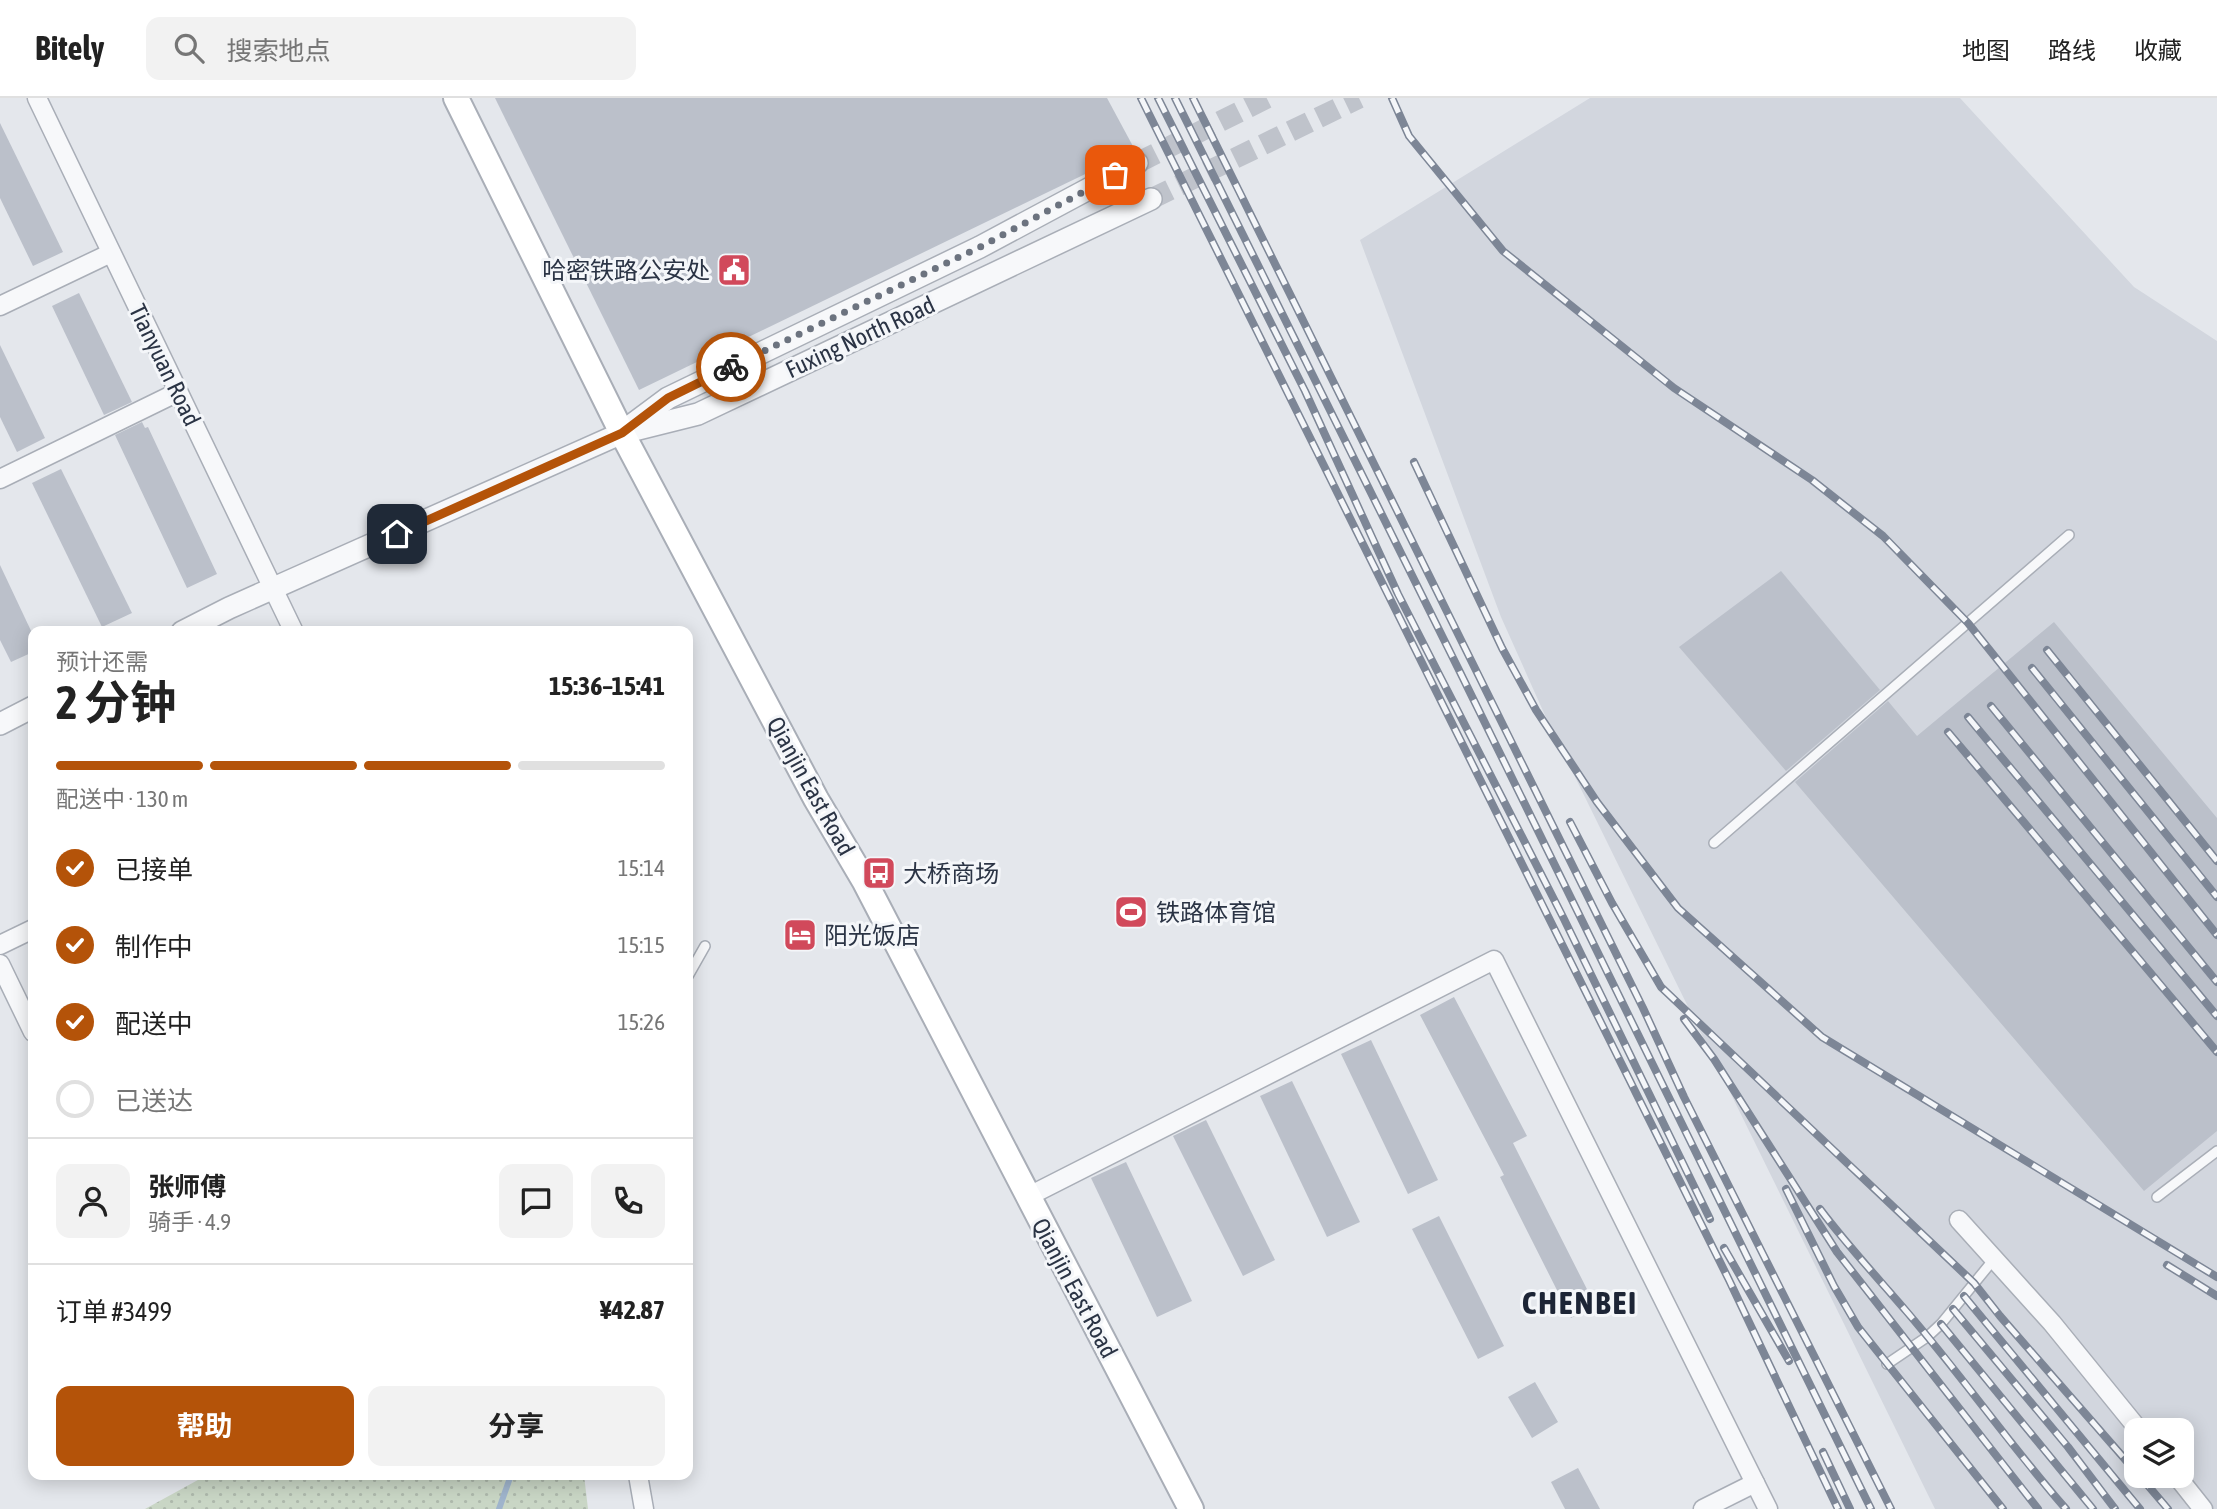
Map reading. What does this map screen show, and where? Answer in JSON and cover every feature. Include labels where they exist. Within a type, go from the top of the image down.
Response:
[{"type":"main road","name":"Qianjin East Road","points":[[456,98],[622,433],[816,799],[865,882],[1191,1509]]},
{"type":"street","name":"Tianyuan Road","points":[[37,98],[291,626]]},
{"type":"street","points":[[622,433],[668,398],[980,247],[1137,163]]},
{"type":"street","name":"Fuxing North Road","points":[[194,626],[622,433],[698,414],[1151,199]]},
{"type":"street","points":[[0,306],[111,253]]},
{"type":"street","points":[[0,480],[178,392]]},
{"type":"street","points":[[0,724],[28,710]]},
{"type":"street","points":[[0,945],[28,931]]},
{"type":"street","points":[[1027,1197],[1494,960],[1768,1509]]},
{"type":"street","points":[[0,964],[28,1022]]},
{"type":"street","points":[[1959,1220],[2052,1323],[2129,1418]]},
{"type":"street","points":[[639,1480],[644,1509]]},
{"type":"street","points":[[1703,1509],[1755,1483]]},
{"type":"street","points":[[2186,1488],[2203,1509]]},
{"type":"lane","points":[[1714,843],[2068,535]]},
{"type":"lane","points":[[693,967],[705,946]]},
{"type":"lane","points":[[2157,1197],[2217,1151]]},
{"type":"lane","points":[[1887,1364],[1927,1337],[1941,1324],[1994,1259]]},
{"type":"shaded area","points":[[1590,98],[1960,98],[2134,287],[2217,341],[2217,1509],[1935,1509],[1548,722],[1501,617],[1360,240]]},
{"type":"green space","points":[[198,1480],[585,1480],[588,1509],[145,1509]]},
{"type":"building","name":"哈密铁路公安处","points":[[495,98],[1107,98],[1135,150],[639,390]]},
{"type":"building","points":[[0,123],[63,252],[33,266],[0,198]]},
{"type":"building","points":[[79,293],[132,402],[104,415],[52,306]]},
{"type":"building","points":[[0,345],[45,438],[17,452],[0,417]]},
{"type":"building","points":[[142,422],[145,428],[148,427],[217,574],[187,588],[115,435]]},
{"type":"building","points":[[61,469],[132,613],[102,626],[32,483]]},
{"type":"building","points":[[0,565],[29,626],[28,654],[11,662],[0,640]]},
{"type":"building","points":[[1781,571],[1880,690],[1786,771],[1679,647]]},
{"type":"building","points":[[2054,622],[2217,818],[2217,1131],[2144,1191],[1795,782],[1888,701],[1917,736]]},
{"type":"building","points":[[1454,997],[1527,1136],[1513,1143],[1595,1305],[1571,1318],[1500,1177],[1504,1175],[1420,1015]]},
{"type":"building","points":[[1371,1040],[1438,1180],[1408,1194],[1341,1054]]},
{"type":"building","points":[[1292,1081],[1360,1222],[1327,1237],[1260,1096]]},
{"type":"building","points":[[1206,1120],[1275,1260],[1243,1276],[1173,1136]]},
{"type":"building","points":[[1126,1162],[1192,1301],[1157,1317],[1091,1178]]},
{"type":"building","points":[[1439,1216],[1504,1346],[1478,1359],[1412,1229]]},
{"type":"building","points":[[1535,1382],[1558,1422],[1532,1438],[1508,1397]]},
{"type":"building","points":[[1578,1468],[1600,1509],[1565,1509],[1551,1482]]},
{"type":"waterway","points":[[499,1509],[509,1480]]},
{"type":"tunnel","points":[[1137,163],[1267,98]]},
{"type":"tunnel","points":[[1151,199],[1359,98]]},
{"type":"railway","points":[[1141,98],[1729,1280],[1838,1509]]},
{"type":"railway","points":[[1158,98],[1305,391],[1398,594],[1563,917],[1710,1219]]},
{"type":"railway","points":[[1175,98],[1871,1509]]},
{"type":"railway","points":[[1193,98],[1643,1008],[1684,1097],[1891,1509]]},
{"type":"railway","points":[[1392,98],[1409,136],[1503,251],[1674,388],[1812,480],[1883,536],[1968,623],[2217,935]]},
{"type":"railway","points":[[1414,462],[1502,648],[1536,710],[1597,802],[1678,908],[1822,1037],[2217,1277]]},
{"type":"railway","points":[[2047,650],[2217,861]]},
{"type":"railway","points":[[2032,668],[2217,897]]},
{"type":"railway","points":[[1991,706],[2217,982]]},
{"type":"railway","points":[[1968,717],[2217,1016]]},
{"type":"railway","points":[[1948,732],[2217,1052]]},
{"type":"railway","points":[[1570,822],[1612,903],[1661,987],[1974,1283],[2124,1458]]},
{"type":"railway","points":[[1684,1019],[1714,1059],[1837,1252],[2038,1509]]},
{"type":"railway","points":[[1786,1189],[1834,1286],[1858,1327],[2003,1509]]},
{"type":"railway","points":[[1820,1209],[1927,1336],[2066,1509]]},
{"type":"railway","points":[[1724,1248],[1789,1361]]},
{"type":"railway","points":[[2167,1265],[2217,1296]]},
{"type":"railway","points":[[1964,1296],[2140,1509]]},
{"type":"railway","points":[[1953,1309],[2068,1447],[2115,1509]]},
{"type":"railway","points":[[1941,1324],[2093,1509]]},
{"type":"railway","points":[[1823,1452],[1850,1509]]},
{"type":"railway","points":[[2150,1488],[2168,1509]]},
{"type":"way so far","points":[[731,367],[980,247],[1115,175]]},
{"type":"place","name":"哈密铁路公安处","points":[[734,270]]},
{"type":"place","name":"大桥商场","points":[[879,873]]},
{"type":"place","name":"铁路体育馆","points":[[1131,912]]},
{"type":"place","name":"阳光饭店","points":[[800,935]]},
{"type":"district","name":"CHENBEI","points":[[1580,1302]]},
{"type":"route","points":[[397,534],[622,433],[668,398],[731,367]]}]
